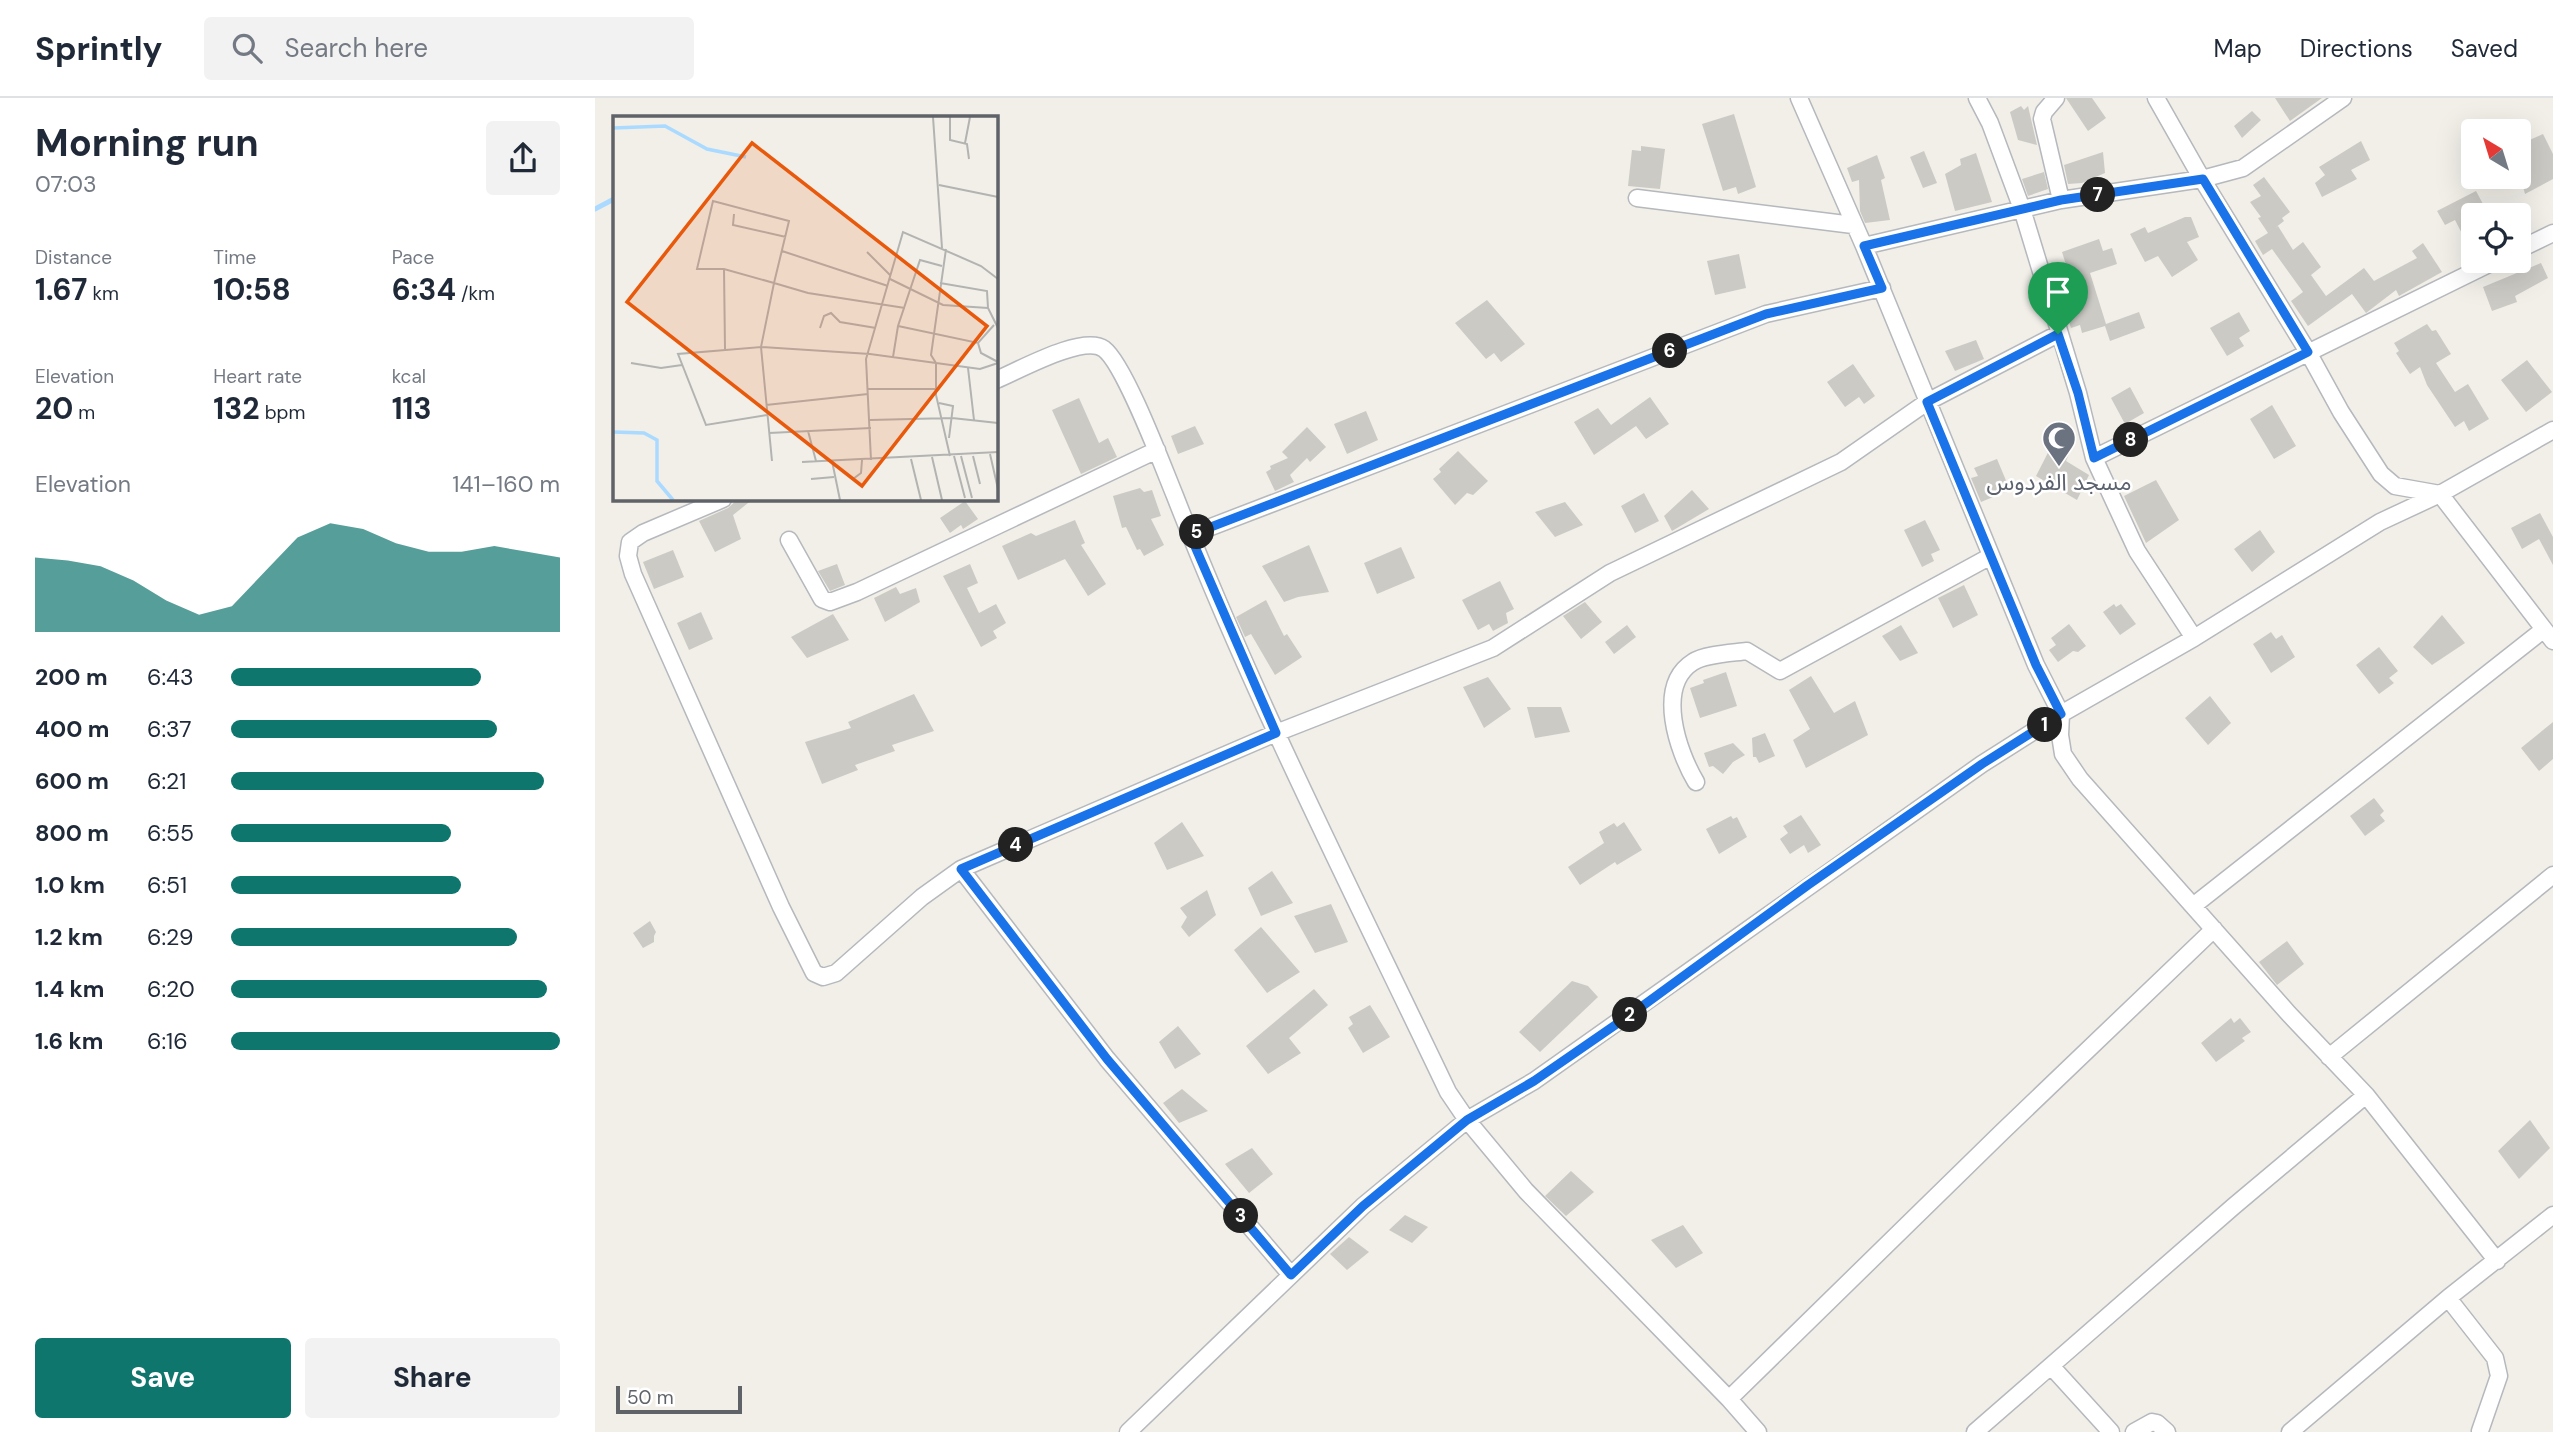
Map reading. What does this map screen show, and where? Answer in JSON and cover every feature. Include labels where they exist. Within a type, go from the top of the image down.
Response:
[{"type":"street","points":[[1800,98],[1882,288],[2036,665],[2061,714],[2063,754],[2080,779],[2366,1095],[2497,1261]]},
{"type":"street","points":[[1977,98],[1990,123],[2022,209],[2078,393],[2094,458],[2137,551],[2194,638]]},
{"type":"street","points":[[2056,98],[2044,112],[2042,119],[2061,200]]},
{"type":"street","points":[[2156,98],[2341,412],[2381,474],[2395,486],[2440,494],[2548,636],[2193,906]]},
{"type":"street","points":[[1864,246],[2061,200],[2203,179],[2242,168],[2343,98]]},
{"type":"street","points":[[1637,198],[1853,225]]},
{"type":"street","points":[[2531,244],[2553,233]]},
{"type":"street","points":[[2094,458],[2470,273]]},
{"type":"street","points":[[1190,535],[1766,314],[1882,288]]},
{"type":"street","points":[[721,500],[643,533],[630,542],[628,556],[633,574],[781,907],[814,973],[823,977],[835,973],[922,897],[961,869],[1276,733],[1493,648],[1610,573],[1841,461],[1927,402],[2058,334]]},
{"type":"street","points":[[997,380],[1073,347],[1092,344],[1105,350],[1119,370],[1157,450],[1190,535],[1276,733],[1448,1092],[1467,1120],[1526,1191],[1758,1432]]},
{"type":"street","points":[[1128,1432],[1363,1206],[1467,1120],[1534,1081],[1982,764],[2061,714],[2194,638],[2380,522],[2440,494],[2553,430]]},
{"type":"street","points":[[789,540],[822,599],[830,602],[870,587],[1157,450]]},
{"type":"street","points":[[1696,782],[1676,733],[1671,705],[1679,677],[1693,661],[1747,651],[1780,671],[1991,556]]},
{"type":"street","points":[[961,869],[1107,1059],[1291,1275]]},
{"type":"street","points":[[2329,1056],[2553,875]]},
{"type":"street","points":[[1729,1399],[2001,1132],[2214,929]]},
{"type":"street","points":[[1975,1432],[2366,1095]]},
{"type":"street","points":[[2299,1429],[2448,1298],[2553,1215]]},
{"type":"street","points":[[2448,1298],[2495,1358],[2499,1367],[2499,1377],[2480,1431]]},
{"type":"street","points":[[2051,1366],[2112,1432]]},
{"type":"street","points":[[2134,1432],[2152,1422],[2167,1432]]},
{"type":"building","points":[[2066,98],[2092,98],[2106,118],[2088,131]]},
{"type":"building","points":[[2275,98],[2322,98],[2290,121]]},
{"type":"building","points":[[2021,106],[2024,110],[2028,106],[2037,145],[2018,140],[2010,112]]},
{"type":"building","points":[[2252,111],[2261,120],[2242,138],[2234,126]]},
{"type":"building","points":[[1734,114],[1756,187],[1738,194],[1736,187],[1723,191],[1702,124]]},
{"type":"building","points":[[2543,134],[2553,154],[2553,179],[2525,194],[2524,189],[2531,189],[2531,139]]},
{"type":"building","points":[[2361,141],[2370,160],[2351,170],[2357,179],[2322,197],[2315,183],[2325,175],[2319,167]]},
{"type":"building","points":[[1641,146],[1665,149],[1660,189],[1628,186],[1632,150],[1641,151]]},
{"type":"building","points":[[1924,151],[1937,183],[1923,188],[1910,157]]},
{"type":"building","points":[[2103,152],[2105,173],[2082,183],[2068,184],[2064,165]]},
{"type":"building","points":[[1976,153],[1992,202],[1955,211],[1945,174],[1961,165],[1960,159]]},
{"type":"building","points":[[1877,155],[1885,178],[1881,180],[1890,220],[1865,223],[1860,211],[1859,180],[1852,182],[1847,168]]},
{"type":"building","points":[[2044,172],[2048,189],[2028,196],[2022,179]]},
{"type":"building","points":[[2264,177],[2290,212],[2275,228],[2278,226],[2293,250],[2303,242],[2321,267],[2311,275],[2326,296],[2364,268],[2374,281],[2417,258],[2412,251],[2423,243],[2442,272],[2399,296],[2396,290],[2366,313],[2352,294],[2308,326],[2291,301],[2303,292],[2272,249],[2263,255],[2255,241],[2268,233],[2250,202],[2261,196],[2253,185]]},
{"type":"building","points":[[2476,191],[2482,203],[2461,203],[2461,232],[2455,220],[2445,225],[2437,211]]},
{"type":"building","points":[[2191,217],[2199,237],[2187,242],[2198,260],[2172,277],[2158,256],[2145,262],[2130,234],[2145,227],[2148,233]]},
{"type":"building","points":[[2099,239],[2103,251],[2112,248],[2117,264],[2090,273],[2106,324],[2139,312],[2145,328],[2110,341],[2105,326],[2082,333],[2080,325],[2071,328],[2066,313],[2072,312],[2069,303],[2077,300],[2062,252]]},
{"type":"building","points":[[1739,254],[1746,288],[1715,295],[1707,261]]},
{"type":"building","points":[[2541,263],[2548,278],[2515,296],[2517,302],[2492,311],[2483,287],[2517,273],[2531,273],[2531,267]]},
{"type":"building","points":[[1487,300],[1525,344],[1501,362],[1494,353],[1486,359],[1455,323]]},
{"type":"building","points":[[2239,312],[2250,331],[2239,338],[2244,346],[2227,356],[2210,328]]},
{"type":"building","points":[[2427,324],[2432,331],[2436,330],[2451,354],[2436,363],[2455,392],[2468,384],[2489,419],[2469,431],[2464,421],[2455,427],[2427,385],[2420,367],[2410,374],[2396,353],[2399,351],[2394,343]]},
{"type":"building","points":[[1976,340],[1984,359],[1955,371],[1945,351]]},
{"type":"building","points":[[2527,360],[2552,392],[2526,412],[2501,380]]},
{"type":"building","points":[[1853,364],[1875,396],[1864,404],[1859,397],[1845,407],[1827,382]]},
{"type":"building","points":[[2130,387],[2144,413],[2125,424],[2111,398]]},
{"type":"building","points":[[1650,397],[1669,424],[1646,439],[1636,426],[1594,455],[1574,422],[1598,408],[1611,425]]},
{"type":"building","points":[[1079,398],[1099,443],[1108,438],[1117,457],[1081,474],[1052,410]]},
{"type":"building","points":[[2272,405],[2296,446],[2274,459],[2250,419]]},
{"type":"building","points":[[1366,411],[1378,440],[1347,454],[1334,424]]},
{"type":"building","points":[[1195,426],[1204,444],[1178,454],[1171,436]]},
{"type":"building","points":[[1307,427],[1326,447],[1310,462],[1307,458],[1290,475],[1294,482],[1275,491],[1266,472],[1271,469],[1270,466],[1288,458],[1282,452]]},
{"type":"building","name":"مسجد الفردوس","points":[[2056,437],[2072,447],[2066,461],[2089,475],[2077,500],[2036,476]]},
{"type":"building","points":[[1458,451],[1488,481],[1473,495],[1467,493],[1455,505],[1433,479],[1441,472],[1439,469]]},
{"type":"building","points":[[1997,459],[2010,490],[1981,502],[1971,478],[1978,476],[1974,468]]},
{"type":"building","points":[[2156,480],[2179,520],[2146,543],[2124,496]]},
{"type":"building","points":[[1140,488],[1144,492],[1152,490],[1161,516],[1151,519],[1164,545],[1144,556],[1140,549],[1137,550],[1126,527],[1122,528],[1113,496]]},
{"type":"building","points":[[1692,490],[1709,509],[1672,531],[1664,516]]},
{"type":"building","points":[[1644,493],[1659,521],[1635,533],[1621,506]]},
{"type":"building","points":[[737,500],[752,500],[733,515],[741,539],[715,552],[699,521],[728,508]]},
{"type":"building","points":[[965,501],[978,519],[963,529],[961,525],[950,533],[940,518]]},
{"type":"building","points":[[1565,502],[1583,525],[1555,537],[1535,512]]},
{"type":"building","points":[[2540,513],[2553,537],[2553,565],[2539,539],[2522,549],[2511,528]]},
{"type":"building","points":[[1075,520],[1085,543],[1081,545],[1106,584],[1088,596],[1065,559],[1018,580],[1002,546],[1031,533],[1036,536]]},
{"type":"building","points":[[1925,520],[1940,550],[1931,554],[1934,561],[1922,567],[1904,530]]},
{"type":"building","points":[[2260,530],[2275,552],[2252,572],[2234,549]]},
{"type":"building","points":[[1309,545],[1329,592],[1284,602],[1262,566]]},
{"type":"building","points":[[1401,547],[1415,578],[1377,594],[1364,563]]},
{"type":"building","points":[[673,550],[684,577],[654,589],[643,562]]},
{"type":"building","points":[[837,564],[845,585],[830,591],[818,571]]},
{"type":"building","points":[[970,564],[978,583],[967,588],[979,613],[996,604],[1006,623],[993,631],[997,638],[981,647],[943,576]]},
{"type":"building","points":[[1500,581],[1514,609],[1506,613],[1508,623],[1493,631],[1489,624],[1478,630],[1462,600]]},
{"type":"building","points":[[1964,585],[1978,615],[1953,628],[1938,598]]},
{"type":"building","points":[[896,587],[900,594],[916,588],[920,602],[885,622],[874,598]]},
{"type":"building","points":[[1266,600],[1284,636],[1287,634],[1302,657],[1275,675],[1251,634],[1245,637],[1236,617]]},
{"type":"building","points":[[1585,602],[1602,622],[1581,639],[1563,616]]},
{"type":"building","points":[[2114,604],[2116,607],[2121,604],[2136,624],[2120,635],[2103,612]]},
{"type":"building","points":[[701,612],[713,639],[689,650],[677,623]]},
{"type":"building","points":[[833,614],[849,640],[807,658],[791,637]]},
{"type":"building","points":[[2442,615],[2465,643],[2432,665],[2413,647]]},
{"type":"building","points":[[2069,624],[2086,646],[2078,652],[2073,651],[2058,662],[2049,650],[2056,645],[2051,638]]},
{"type":"building","points":[[1627,625],[1636,637],[1614,654],[1605,642]]},
{"type":"building","points":[[1901,625],[1918,653],[1900,661],[1882,636]]},
{"type":"building","points":[[2271,632],[2276,639],[2282,635],[2295,657],[2271,673],[2253,644]]},
{"type":"building","points":[[2379,647],[2398,671],[2389,678],[2394,683],[2379,694],[2356,665]]},
{"type":"building","points":[[1726,672],[1737,706],[1700,718],[1690,688]]},
{"type":"building","points":[[1811,676],[1834,713],[1855,701],[1868,735],[1806,768],[1793,740],[1810,729],[1789,690]]},
{"type":"building","points":[[1488,677],[1511,709],[1484,728],[1463,687]]},
{"type":"building","points":[[914,694],[934,731],[892,745],[895,751],[855,765],[858,770],[822,784],[805,742],[851,728],[848,722]]},
{"type":"building","points":[[2210,696],[2231,723],[2208,745],[2185,718]]},
{"type":"building","points":[[1527,707],[1561,707],[1570,732],[1535,738]]},
{"type":"building","points":[[2553,722],[2553,759],[2539,771],[2521,748]]},
{"type":"building","points":[[1765,733],[1775,756],[1759,763],[1756,757],[1753,757],[1752,738]]},
{"type":"building","points":[[1733,743],[1745,755],[1733,762],[1723,774],[1713,766],[1709,767],[1704,753]]},
{"type":"building","points":[[2374,798],[2384,811],[2380,815],[2385,821],[2365,836],[2350,816]]},
{"type":"building","points":[[1801,815],[1821,845],[1808,853],[1804,845],[1790,854],[1780,839],[1788,833],[1783,826]]},
{"type":"building","points":[[1731,816],[1733,819],[1737,817],[1747,837],[1719,854],[1706,829]]},
{"type":"building","points":[[1182,822],[1204,856],[1167,870],[1154,843]]},
{"type":"building","points":[[1624,822],[1642,850],[1617,865],[1615,862],[1580,885],[1568,867],[1604,843],[1599,832],[1614,823],[1617,827]]},
{"type":"building","points":[[1272,871],[1293,903],[1261,916],[1248,888]]},
{"type":"building","points":[[1207,890],[1216,915],[1189,937],[1181,927],[1187,917],[1180,908]]},
{"type":"building","points":[[1331,904],[1348,942],[1315,953],[1294,916]]},
{"type":"building","points":[[650,921],[656,932],[654,942],[643,948],[633,933]]},
{"type":"building","points":[[1261,927],[1300,972],[1267,993],[1234,950]]},
{"type":"building","points":[[2287,941],[2304,964],[2277,985],[2259,962]]},
{"type":"building","points":[[1572,981],[1588,986],[1598,997],[1540,1052],[1519,1032]]},
{"type":"building","points":[[1314,989],[1328,1005],[1289,1038],[1301,1053],[1268,1074],[1246,1046]]},
{"type":"building","points":[[1370,1005],[1390,1037],[1363,1053],[1348,1028],[1353,1024],[1349,1017]]},
{"type":"building","points":[[2231,1018],[2234,1023],[2240,1018],[2251,1032],[2242,1038],[2245,1041],[2216,1062],[2201,1043]]},
{"type":"building","points":[[1178,1026],[1201,1054],[1175,1069],[1159,1042]]},
{"type":"building","points":[[1182,1089],[1208,1111],[1179,1123],[1163,1103]]},
{"type":"building","points":[[2530,1120],[2550,1148],[2519,1179],[2498,1151]]},
{"type":"building","points":[[1252,1148],[1273,1174],[1249,1193],[1225,1164]]},
{"type":"building","points":[[1571,1171],[1594,1192],[1566,1216],[1545,1196]]},
{"type":"building","points":[[1405,1215],[1428,1227],[1412,1243],[1389,1230]]},
{"type":"building","points":[[1683,1225],[1703,1253],[1676,1268],[1651,1240]]},
{"type":"building","points":[[1349,1237],[1369,1252],[1347,1270],[1330,1254]]},
{"type":"waterway","points":[[595,209],[613,200]]},
{"type":"place","name":"مسجد الفردوس","points":[[2059,468]]},
{"type":"route","points":[[2203,179],[2308,352],[2094,458],[2078,393],[2058,334],[1927,402],[2036,665],[2061,714],[1982,764],[1808,885],[1637,1010],[1534,1081],[1467,1120],[1363,1206],[1291,1275],[1107,1059],[961,869],[1276,733],[1190,535],[1766,314],[1882,288],[1864,246],[2061,200],[2203,179]]}]
